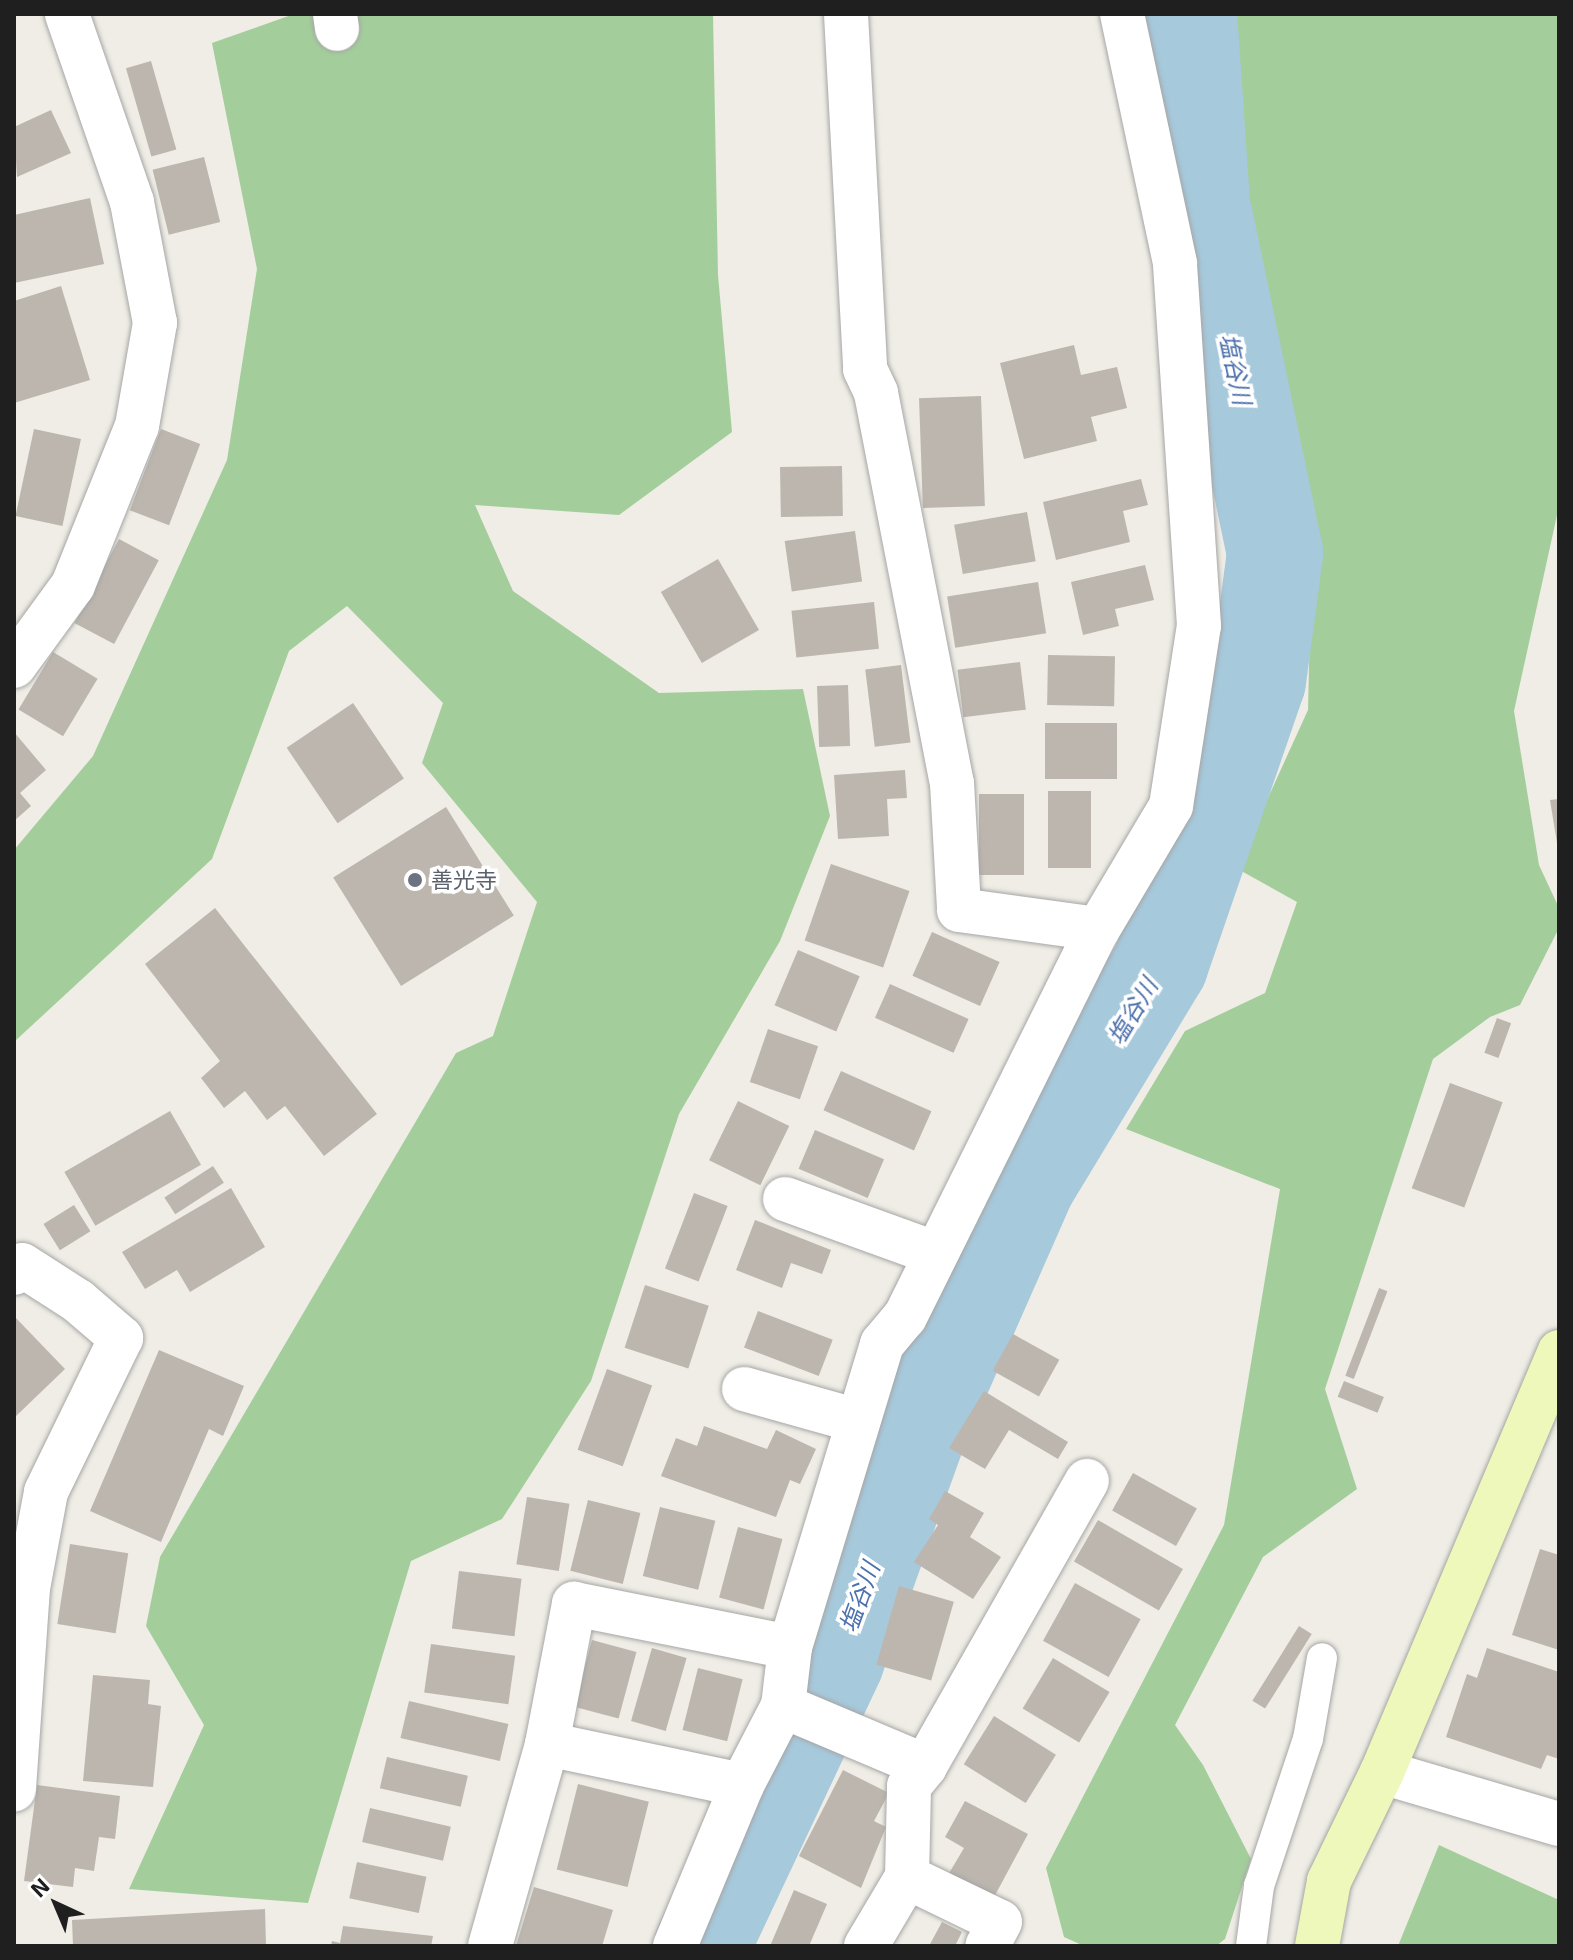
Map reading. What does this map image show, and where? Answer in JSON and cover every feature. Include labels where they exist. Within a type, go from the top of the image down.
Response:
[{"type":"street","points":[[14,666],[73,585],[137,426],[155,323],[132,202],[67,14]]},
{"type":"street","points":[[846,14],[865,369],[876,393],[952,783],[959,910],[1098,929]]},
{"type":"street","points":[[675,1946],[742,1785],[783,1706],[790,1647],[882,1344],[905,1317],[934,1253],[1098,929],[1171,806],[1199,626],[1175,263],[1122,14]]},
{"type":"street","points":[[785,1199],[934,1253]]},
{"type":"street","points":[[14,1273],[22,1265],[78,1301],[121,1338],[46,1492],[28,1588],[14,1790]]},
{"type":"street","points":[[1317,1946],[1329,1881],[1382,1772],[1559,1352]]},
{"type":"street","points":[[744,1389],[858,1421]]},
{"type":"street","points":[[866,1946],[907,1877],[909,1786],[925,1766],[1087,1481]]},
{"type":"street","points":[[490,1946],[547,1744],[574,1604],[790,1647]]},
{"type":"street","points":[[783,1706],[925,1766]]},
{"type":"street","points":[[547,1744],[742,1785]]},
{"type":"street","points":[[1382,1772],[1559,1824]]},
{"type":"street","points":[[907,1877],[1000,1922],[987,1946]]},
{"type":"lane","points":[[1251,1946],[1259,1886],[1308,1739],[1322,1658]]},
{"type":"green space","points":[[294,14],[713,14],[718,275],[732,432],[619,515],[475,505],[513,591],[659,693],[803,689],[830,816],[780,941],[679,1114],[591,1381],[502,1519],[411,1561],[308,1903],[129,1889],[204,1725],[146,1626],[160,1557],[456,1053],[493,1036],[537,902],[422,763],[443,703],[347,606],[289,651],[212,859],[14,1042],[14,850],[93,756],[227,460],[257,269],[212,43]]},
{"type":"green space","points":[[1220,14],[1559,14],[1559,506],[1514,711],[1539,865],[1559,908],[1559,928],[1520,1005],[1490,1017],[1433,1059],[1325,1389],[1357,1489],[1263,1557],[1175,1725],[1203,1765],[1251,1859],[1225,1939],[1216,1946],[1084,1946],[1064,1937],[1046,1868],[1224,1525],[1280,1189],[1126,1129],[1185,1031],[1265,993],[1297,902],[1236,868],[1308,710],[1312,537],[1267,392],[1225,121]]},
{"type":"green space","points":[[1439,1845],[1559,1900],[1559,1946],[1398,1946]]},
{"type":"building","points":[[151,61],[176,149],[151,157],[126,68]]},
{"type":"building","points":[[51,110],[71,153],[17,177],[14,127]]},
{"type":"building","points":[[204,157],[220,222],[169,235],[153,170]]},
{"type":"building","points":[[90,198],[104,264],[14,283],[14,215]]},
{"type":"building","points":[[61,286],[90,380],[14,403],[14,301]]},
{"type":"building","points":[[1074,345],[1081,375],[1117,367],[1127,408],[1091,417],[1097,441],[1024,459],[1000,363]]},
{"type":"building","points":[[981,396],[985,506],[923,508],[919,398]]},
{"type":"building","points":[[34,429],[81,439],[62,526],[15,516]]},
{"type":"building","points":[[161,429],[200,444],[169,525],[130,510]]},
{"type":"building","points":[[842,466],[843,516],[781,517],[780,467]]},
{"type":"building","points":[[1141,479],[1148,505],[1123,511],[1130,542],[1056,560],[1043,502]]},
{"type":"building","points":[[1027,512],[1036,561],[963,574],[954,525]]},
{"type":"building","points":[[855,531],[862,582],[792,591],[785,541]]},
{"type":"building","points":[[119,539],[159,560],[114,644],[74,623]]},
{"type":"building","points":[[718,559],[759,630],[702,663],[661,592]]},
{"type":"building","points":[[1145,565],[1154,600],[1115,609],[1119,626],[1083,635],[1071,582]]},
{"type":"building","points":[[1038,582],[1046,633],[955,648],[947,596]]},
{"type":"building","points":[[874,602],[879,649],[796,657],[791,611]]},
{"type":"building","points":[[53,652],[98,679],[63,736],[18,709]]},
{"type":"building","points":[[1048,655],[1115,656],[1114,706],[1047,705]]},
{"type":"building","points":[[1020,662],[1026,710],[963,717],[957,670]]},
{"type":"building","points":[[901,665],[911,742],[875,747],[865,669]]},
{"type":"building","points":[[848,685],[850,746],[819,747],[817,686]]},
{"type":"building","points":[[353,703],[404,778],[338,823],[287,748]]},
{"type":"building","points":[[1045,723],[1117,723],[1117,779],[1045,779]]},
{"type":"building","points":[[14,732],[46,770],[20,793],[31,806],[14,821]]},
{"type":"building","points":[[905,770],[907,798],[887,799],[889,836],[838,839],[834,775]]},
{"type":"building","points":[[1048,791],[1091,791],[1091,868],[1048,868]]},
{"type":"building","points":[[979,794],[1024,794],[1024,875],[979,875]]},
{"type":"building","points":[[1559,799],[1559,843],[1557,843],[1550,800]]},
{"type":"building","points":[[446,807],[514,916],[401,986],[333,877]]},
{"type":"building","points":[[831,864],[909,891],[883,968],[805,941]]},
{"type":"building","points":[[215,908],[377,1114],[324,1156],[285,1106],[267,1120],[245,1091],[224,1108],[201,1078],[220,1061],[145,964]]},
{"type":"building","points":[[932,932],[1000,962],[980,1006],[912,976]]},
{"type":"building","points":[[798,950],[860,976],[836,1031],[775,1005]]},
{"type":"building","points":[[890,984],[969,1019],[954,1053],[875,1018]]},
{"type":"building","points":[[1497,1018],[1511,1023],[1498,1058],[1484,1053]]},
{"type":"building","points":[[768,1029],[818,1046],[800,1099],[750,1082]]},
{"type":"building","points":[[841,1071],[931,1111],[914,1151],[824,1110]]},
{"type":"building","points":[[1450,1083],[1503,1102],[1464,1207],[1412,1188]]},
{"type":"building","points":[[738,1101],[789,1126],[760,1185],[709,1160]]},
{"type":"building","points":[[170,1111],[201,1165],[95,1226],[64,1172]]},
{"type":"building","points":[[815,1130],[884,1159],[868,1198],[799,1169]]},
{"type":"building","points":[[213,1166],[224,1183],[175,1214],[164,1198]]},
{"type":"building","points":[[231,1188],[265,1247],[190,1292],[177,1270],[145,1289],[122,1252]]},
{"type":"building","points":[[694,1193],[728,1206],[699,1282],[665,1269]]},
{"type":"building","points":[[74,1205],[90,1231],[60,1250],[43,1224]]},
{"type":"building","points":[[755,1220],[831,1250],[822,1274],[791,1263],[782,1288],[736,1270]]},
{"type":"building","points":[[645,1285],[709,1306],[688,1368],[625,1348]]},
{"type":"building","points":[[1379,1288],[1387,1291],[1354,1379],[1345,1376]]},
{"type":"building","points":[[758,1311],[833,1340],[819,1376],[744,1347]]},
{"type":"building","points":[[14,1316],[65,1369],[14,1418]]},
{"type":"building","points":[[1013,1334],[1059,1360],[1039,1396],[993,1371]]},
{"type":"building","points":[[159,1350],[244,1386],[223,1436],[209,1429],[161,1542],[90,1511]]},
{"type":"building","points":[[607,1369],[652,1385],[623,1466],[578,1450]]},
{"type":"building","points":[[1344,1381],[1384,1397],[1378,1413],[1338,1397]]},
{"type":"building","points":[[984,1391],[1068,1442],[1058,1459],[1009,1430],[985,1469],[949,1448]]},
{"type":"building","points":[[704,1426],[767,1449],[776,1430],[816,1449],[800,1484],[790,1480],[776,1517],[661,1476],[676,1438],[697,1446]]},
{"type":"building","points":[[1133,1473],[1197,1508],[1176,1546],[1112,1511]]},
{"type":"building","points":[[945,1491],[984,1513],[970,1537],[1001,1557],[973,1599],[914,1562],[938,1525],[929,1519]]},
{"type":"building","points":[[527,1497],[569,1504],[559,1571],[516,1564]]},
{"type":"building","points":[[588,1500],[640,1513],[623,1584],[570,1571]]},
{"type":"building","points":[[660,1507],[715,1521],[698,1590],[643,1576]]},
{"type":"building","points":[[1098,1520],[1183,1569],[1159,1611],[1074,1562]]},
{"type":"building","points":[[738,1527],[782,1539],[764,1609],[719,1598]]},
{"type":"building","points":[[70,1544],[128,1553],[116,1633],[57,1624]]},
{"type":"building","points":[[1540,1549],[1559,1555],[1559,1650],[1512,1635]]},
{"type":"building","points":[[459,1571],[522,1579],[514,1636],[452,1629]]},
{"type":"building","points":[[1075,1583],[1141,1619],[1109,1677],[1043,1641]]},
{"type":"building","points":[[899,1586],[954,1602],[931,1681],[876,1665]]},
{"type":"building","points":[[1299,1626],[1312,1634],[1265,1709],[1252,1701]]},
{"type":"building","points":[[592,1640],[636,1652],[619,1719],[574,1707]]},
{"type":"building","points":[[431,1644],[515,1656],[508,1704],[424,1693]]},
{"type":"building","points":[[652,1648],[687,1658],[666,1731],[631,1721]]},
{"type":"building","points":[[1487,1648],[1559,1672],[1559,1759],[1547,1755],[1541,1769],[1446,1737],[1467,1674],[1477,1678]]},
{"type":"building","points":[[1053,1658],[1110,1692],[1079,1743],[1023,1709]]},
{"type":"building","points":[[698,1668],[743,1679],[727,1741],[683,1730]]},
{"type":"building","points":[[93,1675],[150,1680],[148,1704],[161,1706],[153,1787],[83,1781]]},
{"type":"building","points":[[409,1701],[508,1724],[500,1761],[400,1738]]},
{"type":"building","points":[[994,1716],[1056,1755],[1026,1803],[964,1764]]},
{"type":"building","points":[[387,1757],[468,1776],[461,1807],[380,1788]]},
{"type":"building","points":[[843,1770],[889,1793],[874,1821],[886,1827],[861,1888],[799,1856]]},
{"type":"building","points":[[578,1784],[649,1802],[628,1887],[557,1869]]},
{"type":"building","points":[[37,1785],[120,1796],[115,1839],[99,1837],[94,1871],[75,1868],[73,1887],[24,1881]]},
{"type":"building","points":[[965,1801],[1028,1834],[993,1899],[948,1875],[964,1848],[945,1837]]},
{"type":"building","points":[[370,1808],[451,1827],[443,1861],[362,1842]]},
{"type":"building","points":[[357,1862],[426,1877],[419,1913],[349,1898]]},
{"type":"building","points":[[534,1887],[613,1910],[602,1946],[516,1946]]},
{"type":"building","points":[[794,1890],[827,1904],[809,1946],[770,1946]]},
{"type":"building","points":[[265,1909],[266,1946],[73,1946],[72,1920]]},
{"type":"building","points":[[942,1922],[962,1932],[955,1946],[929,1946]]},
{"type":"building","points":[[343,1926],[433,1936],[431,1946],[331,1946],[332,1941],[340,1943]]},
{"type":"waterway","name":"塩谷川","points":[[702,1946],[836,1661],[919,1430],[1028,1183],[1160,965],[1258,681],[1275,553],[1202,203],[1189,14]]},
{"type":"place","name":"善光寺","points":[[415,880]]}]
